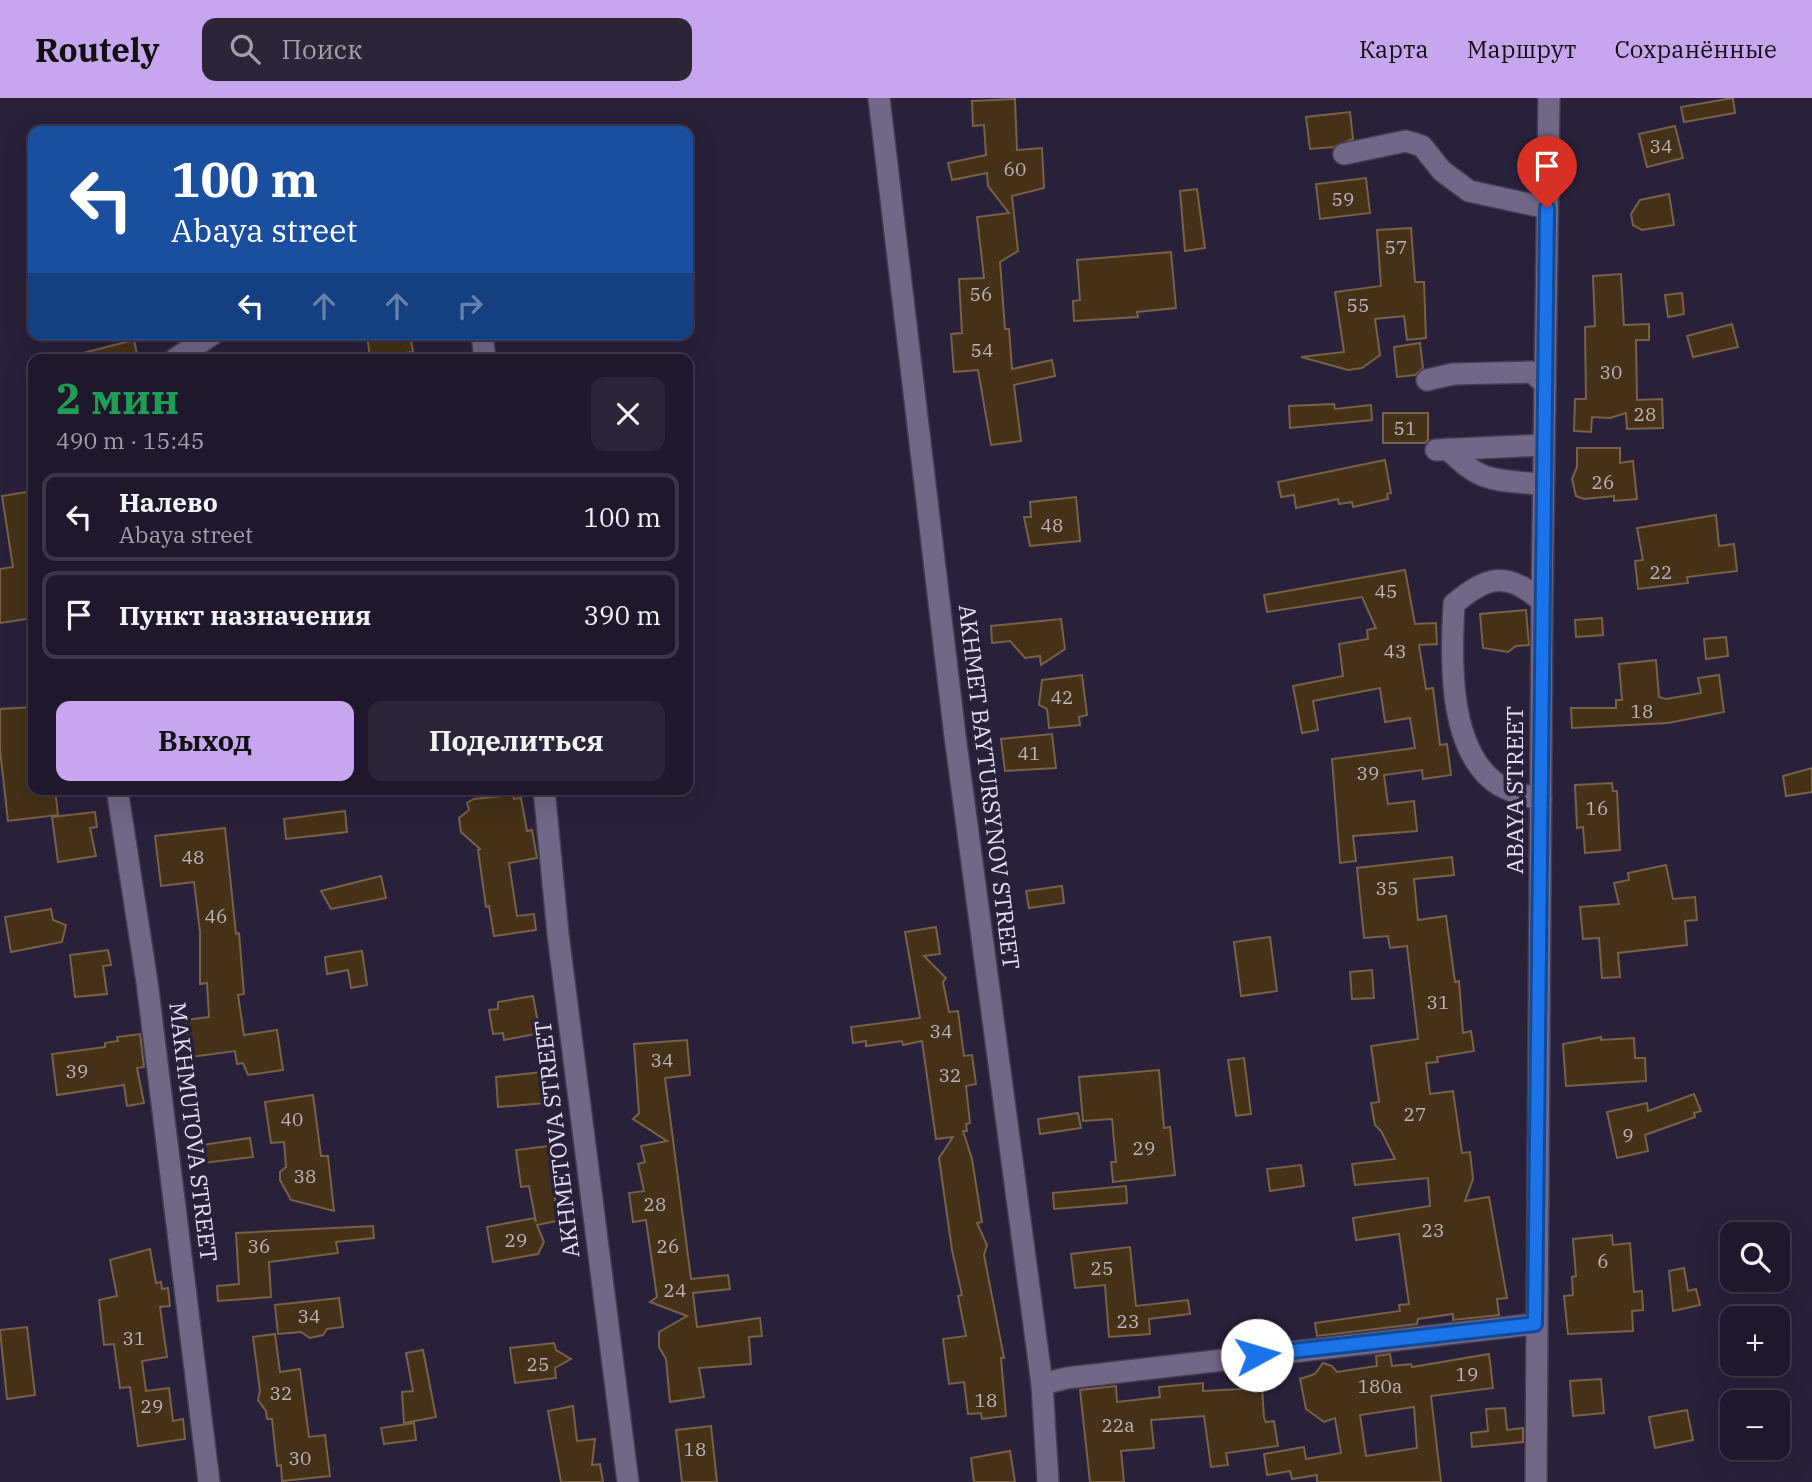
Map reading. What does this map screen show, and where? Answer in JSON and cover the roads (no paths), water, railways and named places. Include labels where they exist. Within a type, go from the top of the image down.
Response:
[{"type":"street","name":"AKHMET BAYTURSYNOV STREET","points":[[878,98],[955,736],[1042,1384],[1048,1482]]},
{"type":"street","name":"ABAYA STREET","points":[[1536,1482],[1535,1324],[1549,98]]},
{"type":"street","points":[[1344,153],[1406,141],[1422,146],[1442,172],[1469,191],[1547,208]]},
{"type":"street","points":[[183,354],[205,340]]},
{"type":"street","points":[[1427,380],[1453,374],[1532,372],[1545,384]]},
{"type":"street","points":[[1543,485],[1487,479],[1471,472],[1442,449],[1544,445]]},
{"type":"street","points":[[1541,800],[1491,780],[1475,759],[1459,728],[1452,636],[1454,604],[1474,587],[1487,581],[1506,580],[1528,589],[1542,601]]},
{"type":"street","name":"MAKHMUTOVA STREET","points":[[118,795],[147,982],[209,1482]]},
{"type":"street","name":"AKHMETOVA STREET","points":[[545,795],[558,934],[628,1482]]},
{"type":"street","points":[[1042,1384],[1150,1368],[1535,1324]]}]
